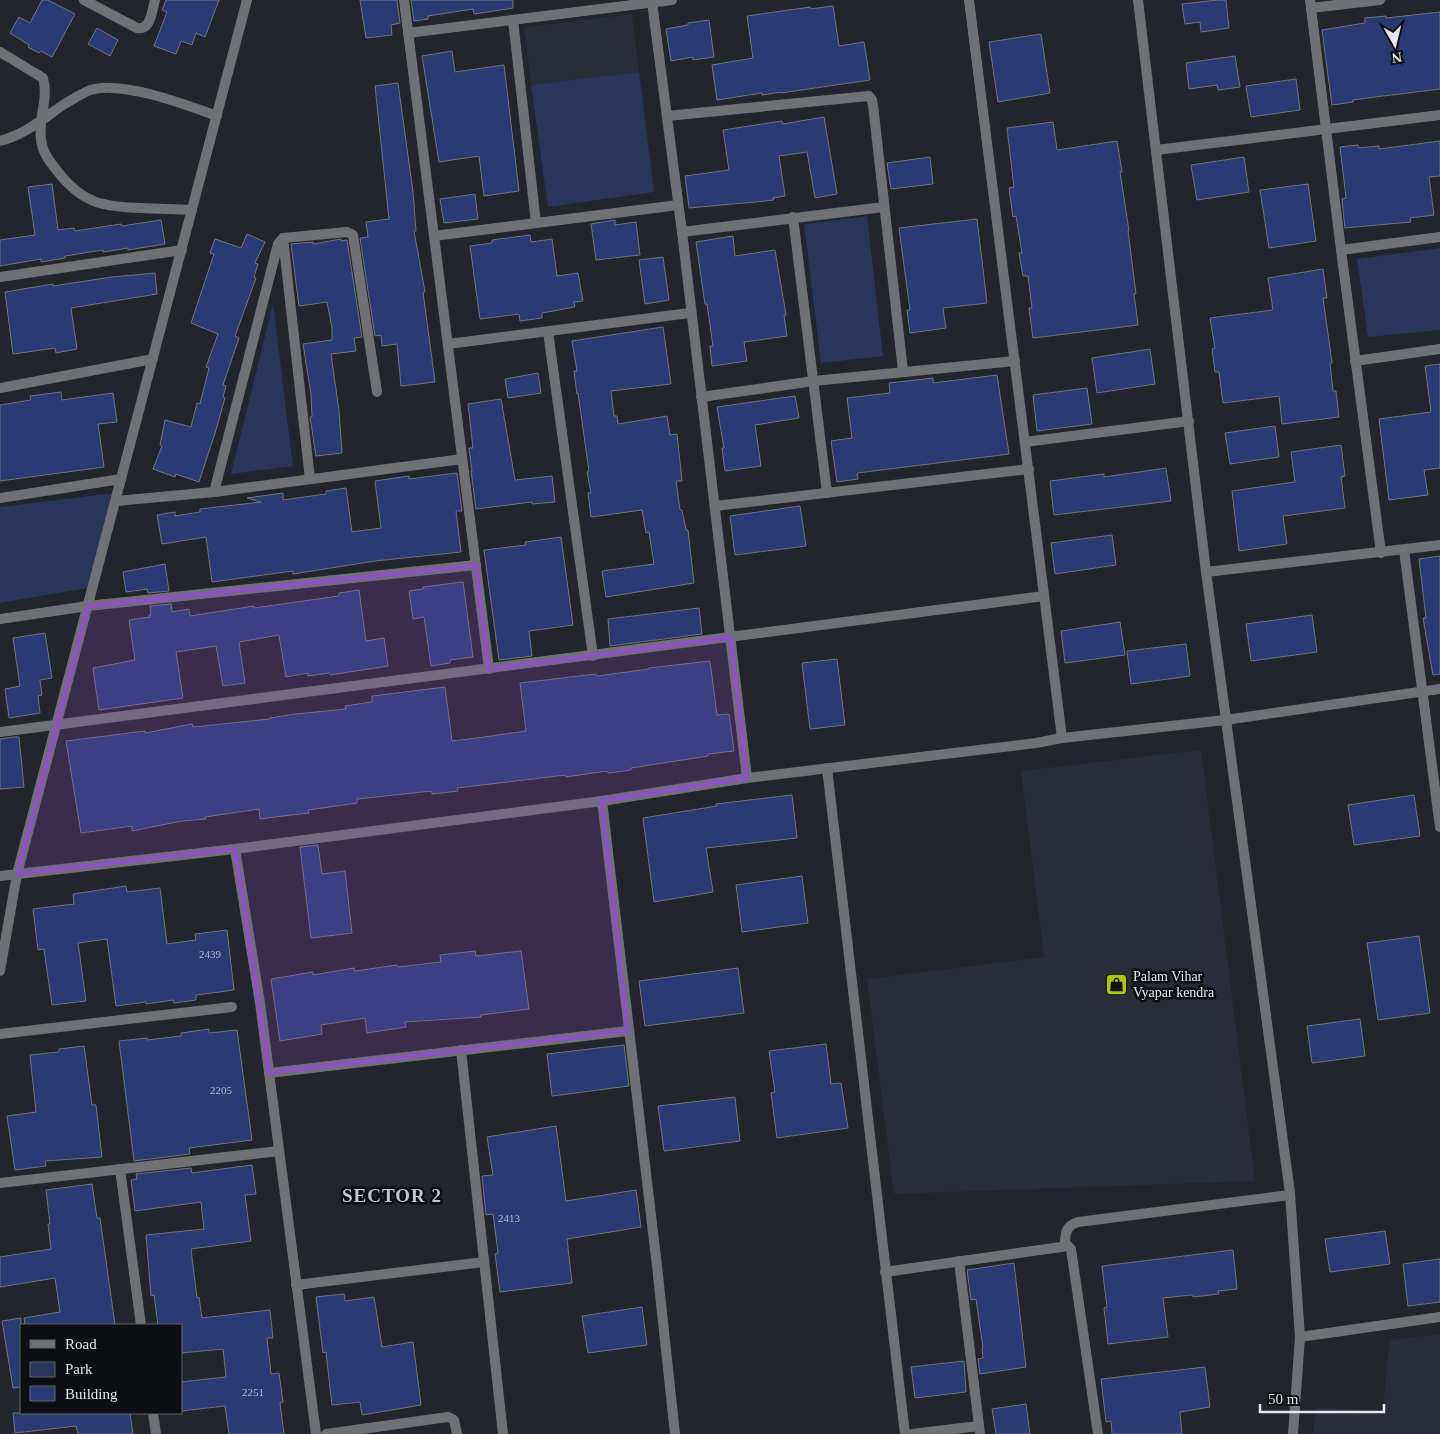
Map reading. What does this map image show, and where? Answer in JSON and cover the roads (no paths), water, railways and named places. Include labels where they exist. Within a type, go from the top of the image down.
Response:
[{"type":"street","points":[[84,0],[141,29],[149,23],[155,0]]},
{"type":"street","points":[[0,971],[17,874],[248,0]]},
{"type":"street","points":[[404,0],[490,669]]},
{"type":"street","points":[[408,33],[672,0]]},
{"type":"street","points":[[969,0],[1062,738]]},
{"type":"street","points":[[1138,0],[1206,572],[1290,1195],[1300,1337],[1293,1434]]},
{"type":"street","points":[[1380,0],[1311,4],[1381,552]]},
{"type":"street","points":[[652,2],[682,232],[690,313],[747,778]]},
{"type":"street","points":[[513,20],[536,223]]},
{"type":"street","points":[[0,52],[43,78],[45,98],[40,122],[42,148],[63,178],[81,194],[111,207],[192,210]]},
{"type":"street","points":[[0,142],[25,131],[76,97],[90,90],[101,88],[126,89],[140,92],[182,103],[217,116]]},
{"type":"street","points":[[667,116],[869,96],[872,100],[903,371]]},
{"type":"street","points":[[1156,150],[1440,115]]},
{"type":"street","points":[[434,236],[678,205]]},
{"type":"street","points":[[682,232],[884,207]]},
{"type":"street","points":[[793,217],[827,493]]},
{"type":"street","points":[[282,238],[347,232],[353,235],[377,392]]},
{"type":"street","points":[[1341,250],[1440,237]]},
{"type":"street","points":[[282,238],[310,479]]},
{"type":"street","points":[[214,492],[278,244],[282,238]]},
{"type":"street","points":[[0,276],[182,250]]},
{"type":"street","points":[[448,344],[690,313]]},
{"type":"street","points":[[548,332],[593,656]]},
{"type":"street","points":[[1356,361],[1440,349]]},
{"type":"street","points":[[0,388],[153,359]]},
{"type":"street","points":[[701,397],[814,381],[1015,361]]},
{"type":"street","points":[[1025,442],[1189,422]]},
{"type":"street","points":[[116,501],[214,492],[462,459]]},
{"type":"street","points":[[715,506],[1028,469]]},
{"type":"street","points":[[0,498],[121,479]]},
{"type":"street","points":[[1206,572],[1440,545]]},
{"type":"street","points":[[1404,550],[1440,827]]},
{"type":"street","points":[[0,619],[88,606],[476,565]]},
{"type":"street","points":[[0,732],[57,723],[593,656],[1044,596]]},
{"type":"street","points":[[0,876],[235,850],[602,801],[747,778],[1036,743],[1062,738],[1225,720],[1440,688]]},
{"type":"street","points":[[827,768],[905,1434]]},
{"type":"street","points":[[602,801],[656,1256],[675,1434]]},
{"type":"street","points":[[235,850],[260,1003],[316,1434]]},
{"type":"street","points":[[0,1034],[232,1007]]},
{"type":"street","points":[[269,1073],[628,1031]]},
{"type":"street","points":[[461,1050],[503,1434]]},
{"type":"street","points":[[0,1183],[279,1151]]},
{"type":"street","points":[[120,1170],[141,1324]]},
{"type":"street","points":[[1065,1246],[1065,1232],[1078,1222],[1290,1195]]},
{"type":"street","points":[[885,1272],[1065,1246],[1071,1249],[1098,1434]]},
{"type":"street","points":[[912,1434],[979,1430],[959,1261]]},
{"type":"street","points":[[296,1285],[484,1262]]},
{"type":"street","points":[[1300,1337],[1440,1317]]},
{"type":"street","points":[[153,1414],[156,1434]]},
{"type":"street","points":[[326,1434],[448,1417],[454,1420],[457,1434]]},
{"type":"place","name":"Palam Vihar Vyapar kendra","points":[[1117,984]]},
{"type":"district","name":"SECTOR 2","points":[[392,1195]]}]
